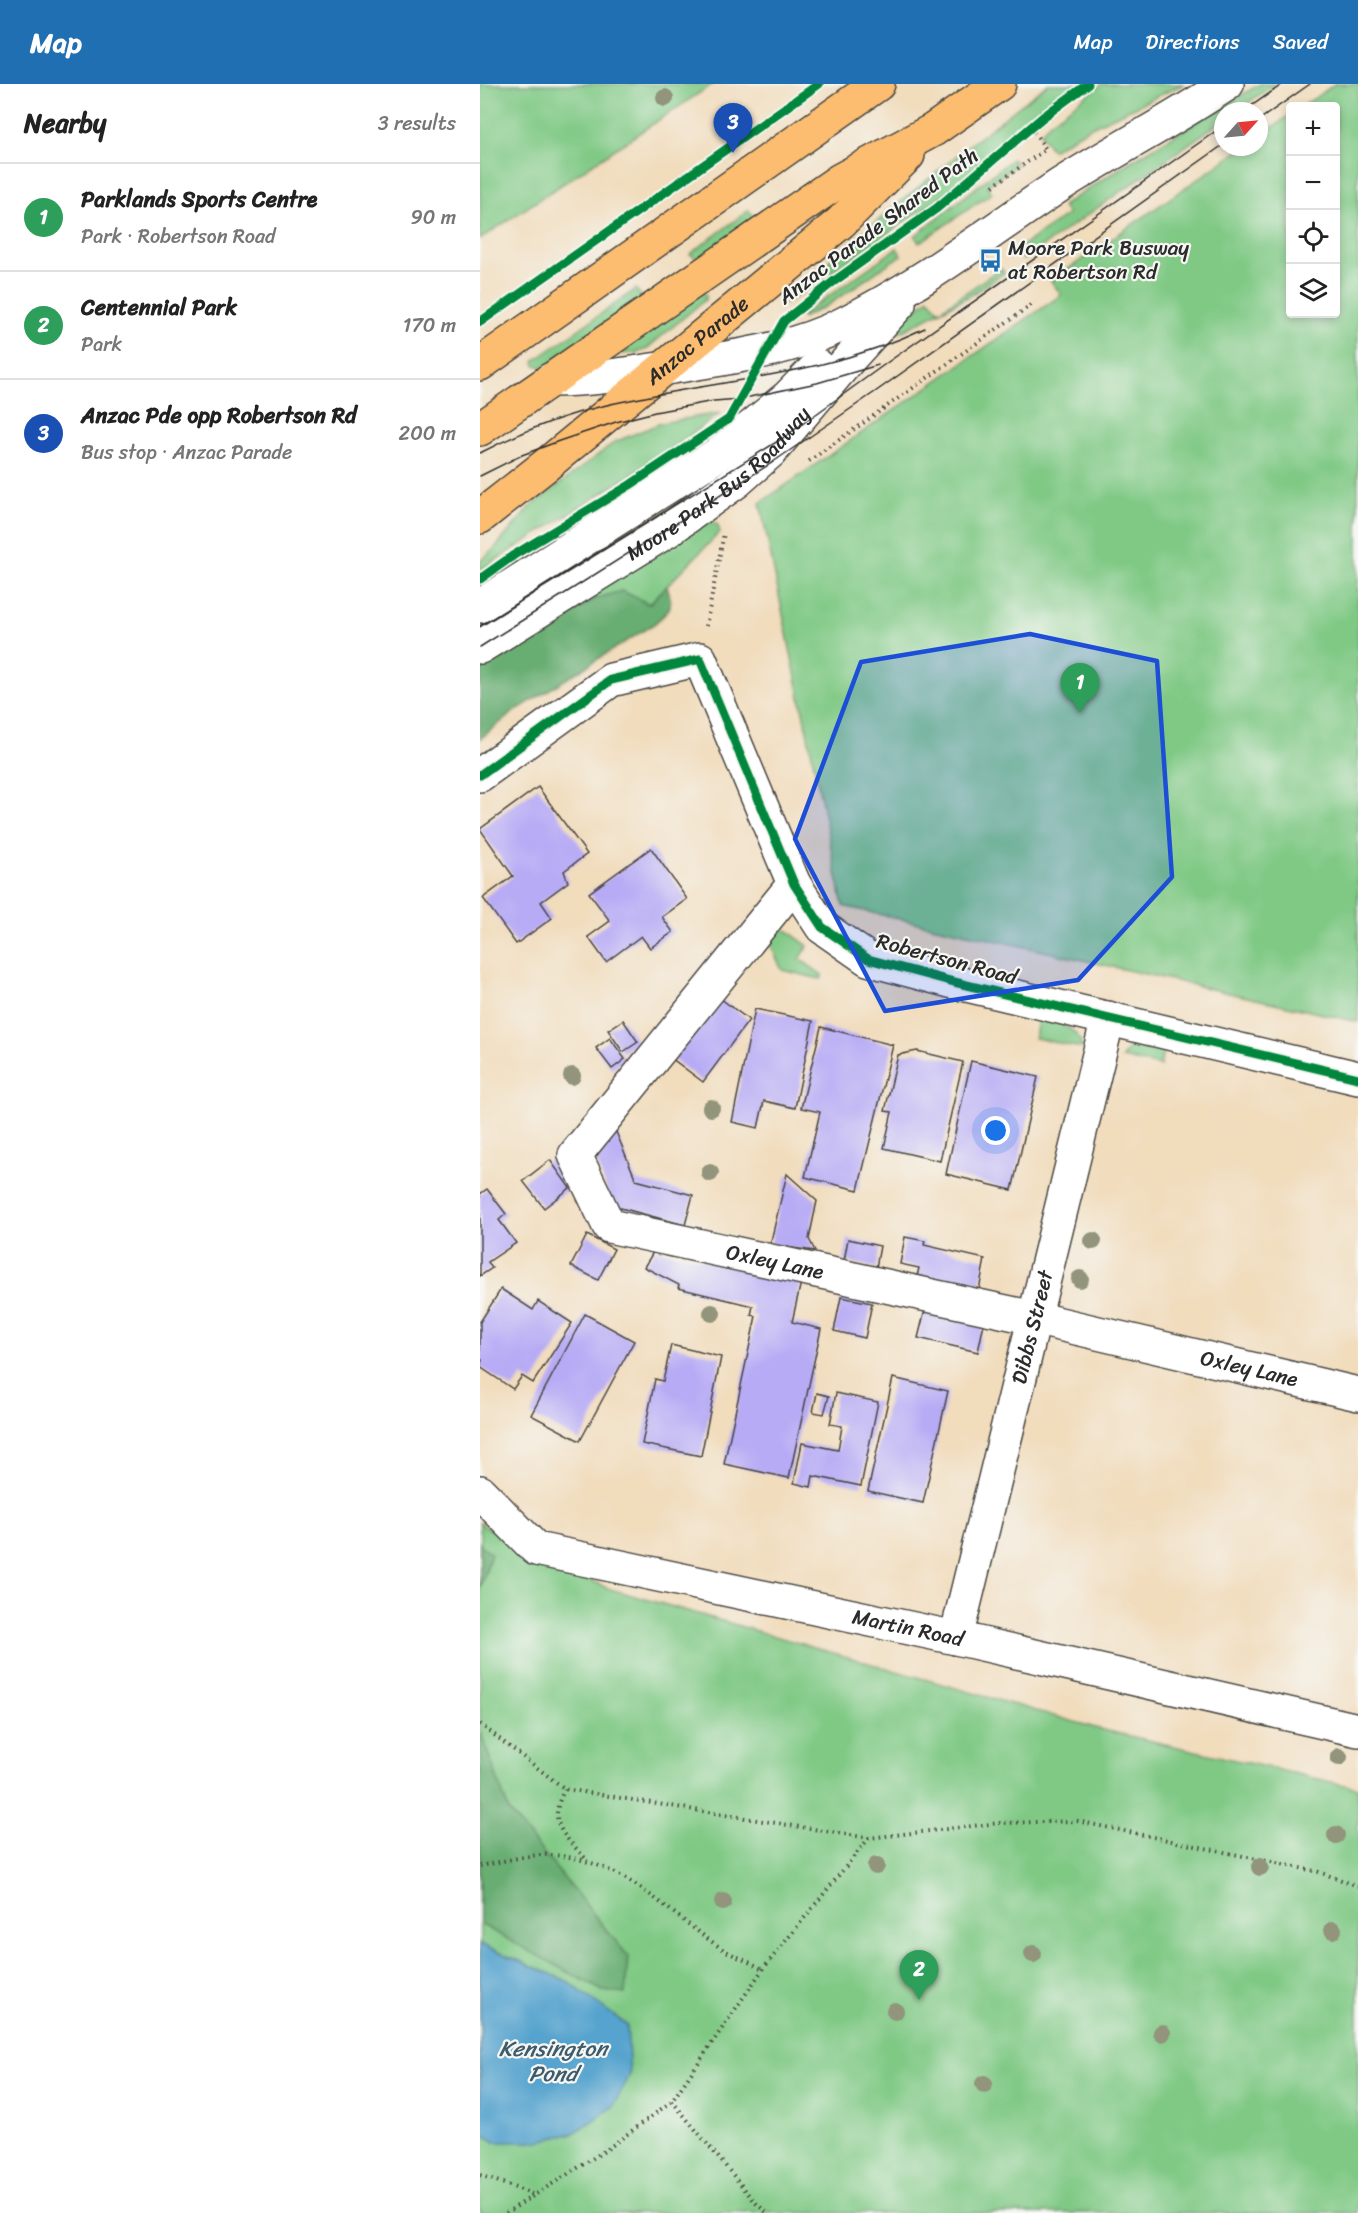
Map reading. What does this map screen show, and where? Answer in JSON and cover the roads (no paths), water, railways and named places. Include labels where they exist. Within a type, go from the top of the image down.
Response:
[{"type":"main road","points":[[480,364],[878,84]]},
{"type":"main road","name":"Anzac Parade","points":[[480,429],[840,180],[933,130],[999,84]]},
{"type":"main road","name":"Anzac Parade","points":[[480,517],[841,222],[933,130]]},
{"type":"main road","points":[[480,402],[511,387],[550,380]]},
{"type":"street","name":"Moore Park Bus Roadway","points":[[550,380],[603,378],[777,348],[812,338],[842,325],[921,281],[1001,224],[1081,172],[1227,84]]},
{"type":"street","name":"Moore Park Bus Roadway","points":[[480,647],[667,531],[750,470],[783,438],[861,345],[921,281]]},
{"type":"street","name":"Moore Park Bus Roadway","points":[[480,606],[717,455],[788,397],[850,329],[876,307]]},
{"type":"street","name":"Robertson Road","points":[[480,775],[611,680],[700,659],[794,884],[822,927],[868,959],[954,982],[1358,1078]]},
{"type":"street","name":"Oxley Lane","points":[[794,884],[575,1155],[609,1226],[1034,1318],[1358,1394]]},
{"type":"street","name":"Dibbs Street","points":[[956,1638],[1108,1018]]},
{"type":"street","name":"Martin Road","points":[[480,1492],[536,1549],[956,1638],[1358,1730]]},
{"type":"water","name":"Kensington Pond","points":[[480,1944],[565,1980],[627,2025],[630,2075],[613,2107],[574,2133],[535,2142],[495,2142],[480,2132]]},
{"type":"tram line","points":[[1257,102],[1283,84]]},
{"type":"tram line","points":[[1268,114],[1310,84]]},
{"type":"tram line","points":[[480,626],[783,438],[1214,132]]},
{"type":"tram line","points":[[480,647],[773,462],[1214,151]]},
{"type":"tram line","points":[[480,453],[535,428],[591,409],[816,366],[888,344],[925,328]]},
{"type":"tram line","points":[[480,476],[522,455],[616,422],[655,412],[714,401],[740,399],[817,383],[878,365]]},
{"type":"place","name":"Anzac Pde opp Robertson Rd","points":[[733,153]]},
{"type":"place","name":"Moore Park Busway at Robertson Rd","points":[[990,260]]},
{"type":"place","name":"Parklands Sports Centre","points":[[1080,713]]},
{"type":"place","name":"Centennial Park","points":[[919,2000]]}]
